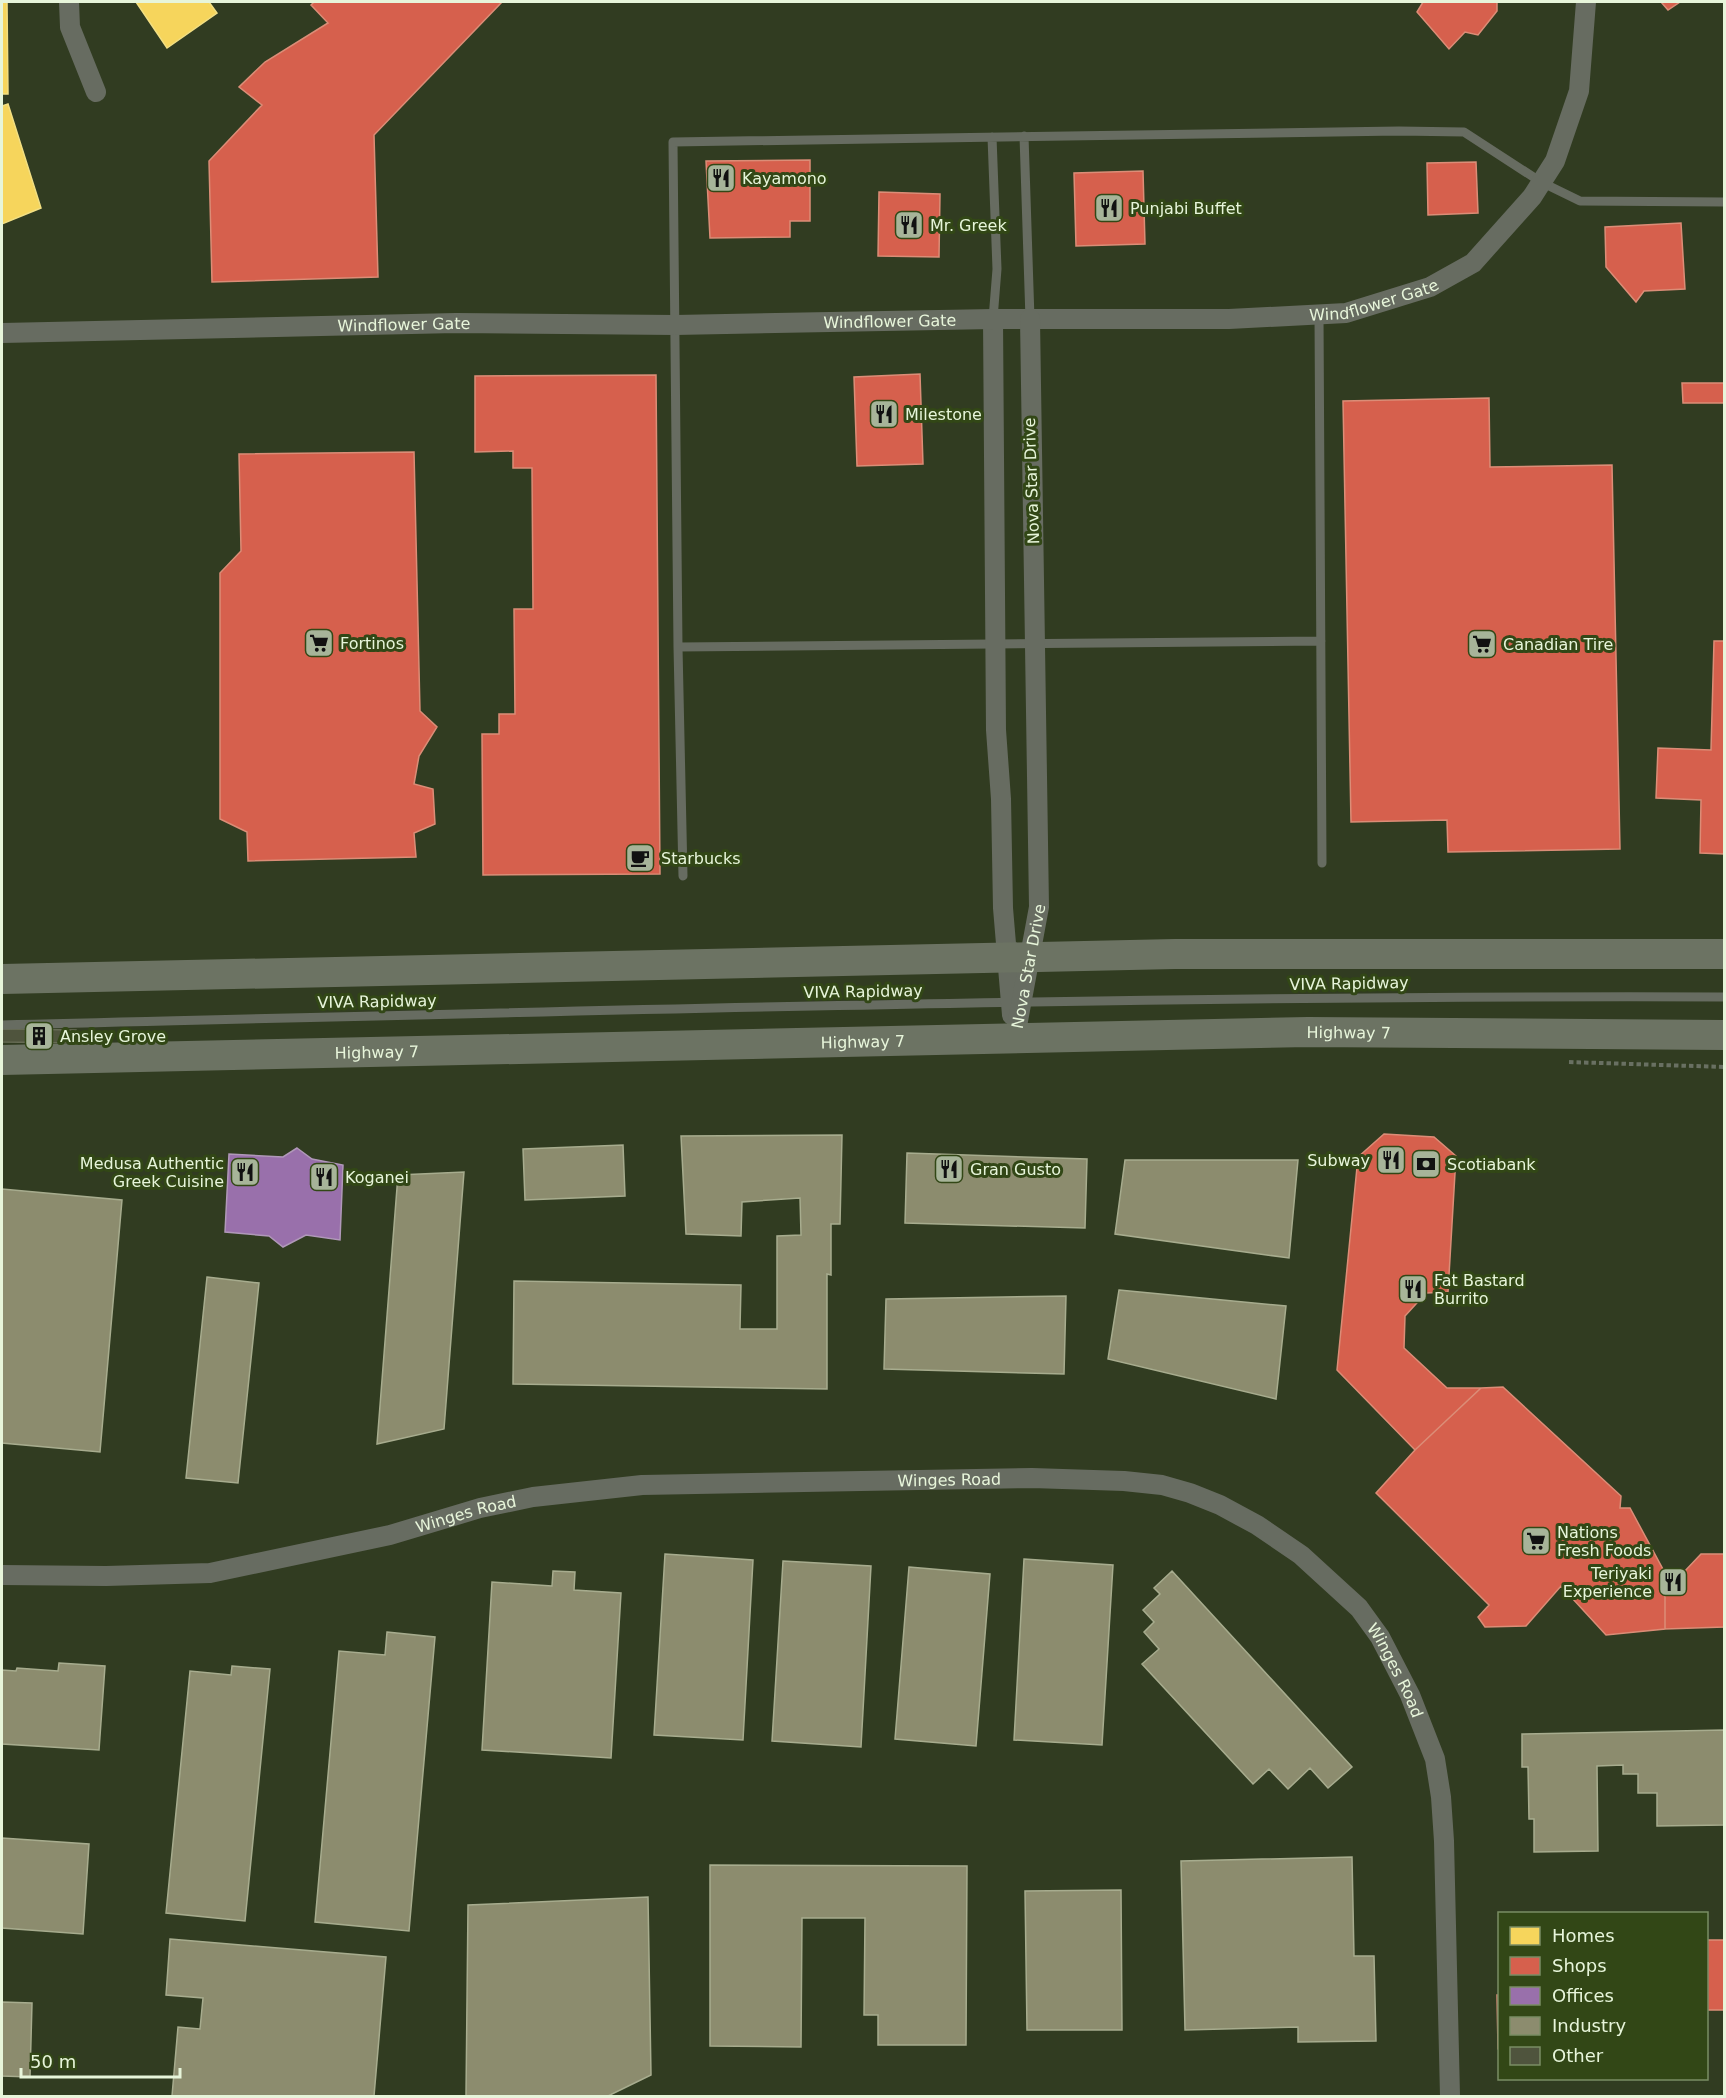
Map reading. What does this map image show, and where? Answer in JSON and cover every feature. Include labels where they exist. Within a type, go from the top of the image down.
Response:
[{"type":"main road","points":[[2,979],[1317,952],[1725,954]]},
{"type":"main road","name":"Highway 7","points":[[2,1060],[1308,1032],[1725,1035]]},
{"type":"street","points":[[69,2],[70,27],[96,92]]},
{"type":"street","name":"Windflower Gate","points":[[2,333],[456,322],[675,325],[993,319],[1228,319],[1346,313],[1430,287],[1473,263],[1519,212],[1555,161],[1579,91],[1586,2]]},
{"type":"street","name":"Nova Star Drive","points":[[993,319],[996,730],[1018,957],[1015,1037]]},
{"type":"street","name":"Nova Star Drive","points":[[1018,957],[1039,907],[1030,319]]},
{"type":"street","name":"Winges Road","points":[[2,1575],[106,1576],[210,1573],[390,1535],[480,1508],[533,1497],[642,1485],[1032,1478],[1124,1481],[1162,1485],[1190,1493],[1220,1505],[1301,1555],[1359,1608],[1380,1637],[1410,1695],[1435,1759],[1441,1797],[1450,2097]]},
{"type":"lane","points":[[683,876],[678,647],[673,142],[1399,131],[1464,132],[1541,183],[1580,201],[1725,202]]},
{"type":"lane","points":[[1024,136],[1030,319]]},
{"type":"lane","points":[[992,137],[997,270],[993,319]]},
{"type":"lane","points":[[1319,315],[1322,863]]},
{"type":"lane","points":[[678,647],[1322,641]]},
{"type":"lane","name":"VIVA Rapidway","points":[[2,1025],[1016,1002],[1502,996],[1725,997]]},
{"type":"building: Homes","points":[[2,2],[7,2],[8,94],[2,94]]},
{"type":"building: Homes","points":[[136,2],[209,2],[217,13],[167,48]]},
{"type":"building: Homes","points":[[8,104],[41,208],[2,224],[2,106]]},
{"type":"building: Shops","points":[[314,2],[502,2],[374,135],[378,277],[212,282],[209,161],[262,105],[239,87],[265,62],[328,23],[311,5]]},
{"type":"building: Shops","points":[[1423,2],[1497,2],[1497,11],[1478,35],[1465,32],[1449,49],[1417,12]]},
{"type":"building: Shops","points":[[1661,2],[1680,2],[1668,10]]},
{"type":"building: Shops","points":[[810,160],[810,221],[790,221],[790,237],[710,238],[706,161]]},
{"type":"building: Shops","points":[[1476,162],[1478,213],[1428,215],[1427,163]]},
{"type":"building: Shops","name":"Punjabi Buffet","points":[[1143,171],[1145,244],[1076,246],[1074,173]]},
{"type":"building: Shops","name":"Mr. Greek","points":[[879,192],[940,194],[939,257],[878,256]]},
{"type":"building: Shops","points":[[1681,223],[1685,289],[1644,291],[1636,302],[1606,267],[1605,227]]},
{"type":"building: Shops","points":[[920,374],[923,464],[857,466],[854,377]]},
{"type":"building: Shops","points":[[656,375],[660,874],[483,875],[482,734],[499,734],[499,714],[515,714],[514,609],[533,609],[532,468],[513,468],[513,451],[475,452],[475,376]]},
{"type":"building: Shops","points":[[1682,383],[1724,383],[1724,403],[1683,403]]},
{"type":"building: Shops","name":"Canadian Tire","points":[[1489,398],[1490,467],[1612,465],[1620,849],[1448,852],[1447,820],[1351,822],[1343,401]]},
{"type":"building: Shops","name":"Fortinos","points":[[414,452],[420,711],[437,727],[419,756],[414,784],[433,789],[435,824],[414,833],[416,857],[248,861],[247,832],[220,819],[220,573],[241,551],[239,454]]},
{"type":"building: Shops","points":[[1714,641],[1724,641],[1724,854],[1700,853],[1701,800],[1656,798],[1658,748],[1711,750]]},
{"type":"building: Shops","points":[[1384,1134],[1434,1137],[1456,1156],[1448,1292],[1426,1293],[1405,1316],[1404,1348],[1447,1388],[1481,1388],[1415,1450],[1337,1370],[1358,1157]]},
{"type":"building: Shops","name":"Nations Fresh Foods","points":[[1503,1387],[1621,1496],[1620,1508],[1630,1508],[1665,1573],[1665,1629],[1606,1635],[1561,1586],[1526,1626],[1485,1627],[1478,1617],[1489,1605],[1376,1493],[1415,1450],[1481,1388]]},
{"type":"building: Shops","points":[[1701,1554],[1724,1554],[1724,1627],[1665,1629],[1665,1573],[1683,1573]]},
{"type":"building: Shops","points":[[1708,1940],[1724,1940],[1724,2010],[1708,2010]]},
{"type":"building: Shops","points":[[1497,1995],[1498,1995],[1498,2049]]},
{"type":"building: Offices","points":[[297,1148],[312,1159],[343,1165],[340,1240],[306,1235],[283,1247],[269,1236],[225,1232],[229,1154],[283,1157]]},
{"type":"building: Industry","points":[[842,1135],[840,1224],[831,1224],[831,1275],[827,1274],[827,1389],[513,1384],[514,1281],[741,1285],[740,1329],[777,1329],[777,1236],[801,1235],[800,1198],[742,1202],[741,1236],[686,1234],[681,1136]]},
{"type":"building: Industry","points":[[623,1145],[625,1196],[525,1200],[523,1149]]},
{"type":"building: Industry","points":[[907,1153],[1087,1159],[1085,1228],[905,1223]]},
{"type":"building: Industry","points":[[1125,1160],[1298,1160],[1289,1258],[1115,1234]]},
{"type":"building: Industry","points":[[464,1172],[444,1429],[377,1444],[398,1175]]},
{"type":"building: Industry","points":[[2,1189],[122,1200],[100,1452],[2,1443]]},
{"type":"building: Industry","points":[[207,1277],[259,1283],[238,1483],[186,1478]]},
{"type":"building: Industry","points":[[1119,1290],[1286,1306],[1276,1399],[1108,1359]]},
{"type":"building: Industry","points":[[1066,1296],[1064,1374],[884,1369],[886,1299]]},
{"type":"building: Industry","points":[[665,1554],[753,1560],[743,1740],[654,1735]]},
{"type":"building: Industry","points":[[1024,1559],[1113,1565],[1102,1745],[1014,1740]]},
{"type":"building: Industry","points":[[783,1561],[871,1566],[861,1747],[772,1741]]},
{"type":"building: Industry","points":[[909,1567],[990,1574],[976,1746],[895,1739]]},
{"type":"building: Industry","points":[[553,1571],[575,1572],[574,1590],[621,1593],[611,1758],[482,1750],[492,1582],[552,1586]]},
{"type":"building: Industry","points":[[1172,1571],[1352,1767],[1328,1788],[1310,1768],[1288,1789],[1269,1769],[1253,1784],[1142,1664],[1159,1649],[1144,1632],[1154,1622],[1143,1610],[1160,1594],[1154,1588]]},
{"type":"building: Industry","points":[[387,1632],[435,1637],[409,1931],[315,1922],[339,1651],[385,1655]]},
{"type":"building: Industry","points":[[59,1663],[105,1666],[99,1750],[2,1744],[2,1670],[16,1671],[17,1668],[58,1671]]},
{"type":"building: Industry","points":[[232,1666],[270,1669],[245,1921],[166,1913],[190,1671],[231,1675]]},
{"type":"building: Industry","points":[[1724,1730],[1724,1825],[1657,1826],[1657,1793],[1638,1793],[1638,1774],[1623,1774],[1623,1765],[1597,1766],[1598,1851],[1534,1852],[1534,1819],[1529,1819],[1528,1767],[1522,1767],[1522,1734]]},
{"type":"building: Industry","points":[[2,1838],[89,1844],[83,1934],[2,1928]]},
{"type":"building: Industry","points":[[1352,1857],[1354,1956],[1374,1956],[1376,2041],[1298,2042],[1298,2027],[1185,2030],[1181,1861]]},
{"type":"building: Industry","points":[[710,1865],[967,1866],[966,2045],[878,2045],[878,2015],[864,2015],[865,1918],[802,1918],[801,2047],[710,2046]]},
{"type":"building: Industry","points":[[1121,1890],[1122,2030],[1027,2030],[1025,1891]]},
{"type":"building: Industry","points":[[648,1897],[651,2075],[608,2096],[466,2096],[468,1905]]},
{"type":"building: Industry","points":[[170,1939],[386,1957],[374,2096],[172,2096],[178,2027],[200,2029],[203,1998],[166,1995]]},
{"type":"building: Industry","points":[[2,2002],[32,2003],[30,2077],[2,2076]]},
{"type":"building: Other","name":"Ansley Grove","points":[[2,1029],[76,1030],[76,1043],[2,1042]]},
{"type":"place","name":"Kayamono","points":[[721,178]]},
{"type":"place","name":"Punjabi Buffet","points":[[1109,208]]},
{"type":"place","name":"Mr. Greek","points":[[909,225]]},
{"type":"place","name":"Milestone","points":[[884,414]]},
{"type":"place","name":"Fortinos","points":[[319,643]]},
{"type":"place","name":"Canadian Tire","points":[[1482,644]]},
{"type":"place","name":"Starbucks","points":[[640,858]]},
{"type":"place","name":"Ansley Grove","points":[[39,1036]]},
{"type":"place","name":"Subway","points":[[1391,1160]]},
{"type":"place","name":"Scotiabank","points":[[1426,1164]]},
{"type":"place","name":"Gran Gusto","points":[[949,1169]]},
{"type":"place","name":"Medusa Authentic Greek Cuisine","points":[[245,1172]]},
{"type":"place","name":"Koganei","points":[[324,1177]]},
{"type":"place","name":"Fat Bastard Burrito","points":[[1413,1289]]},
{"type":"place","name":"Nations Fresh Foods","points":[[1536,1541]]},
{"type":"place","name":"Teriyaki Experience","points":[[1673,1582]]}]
